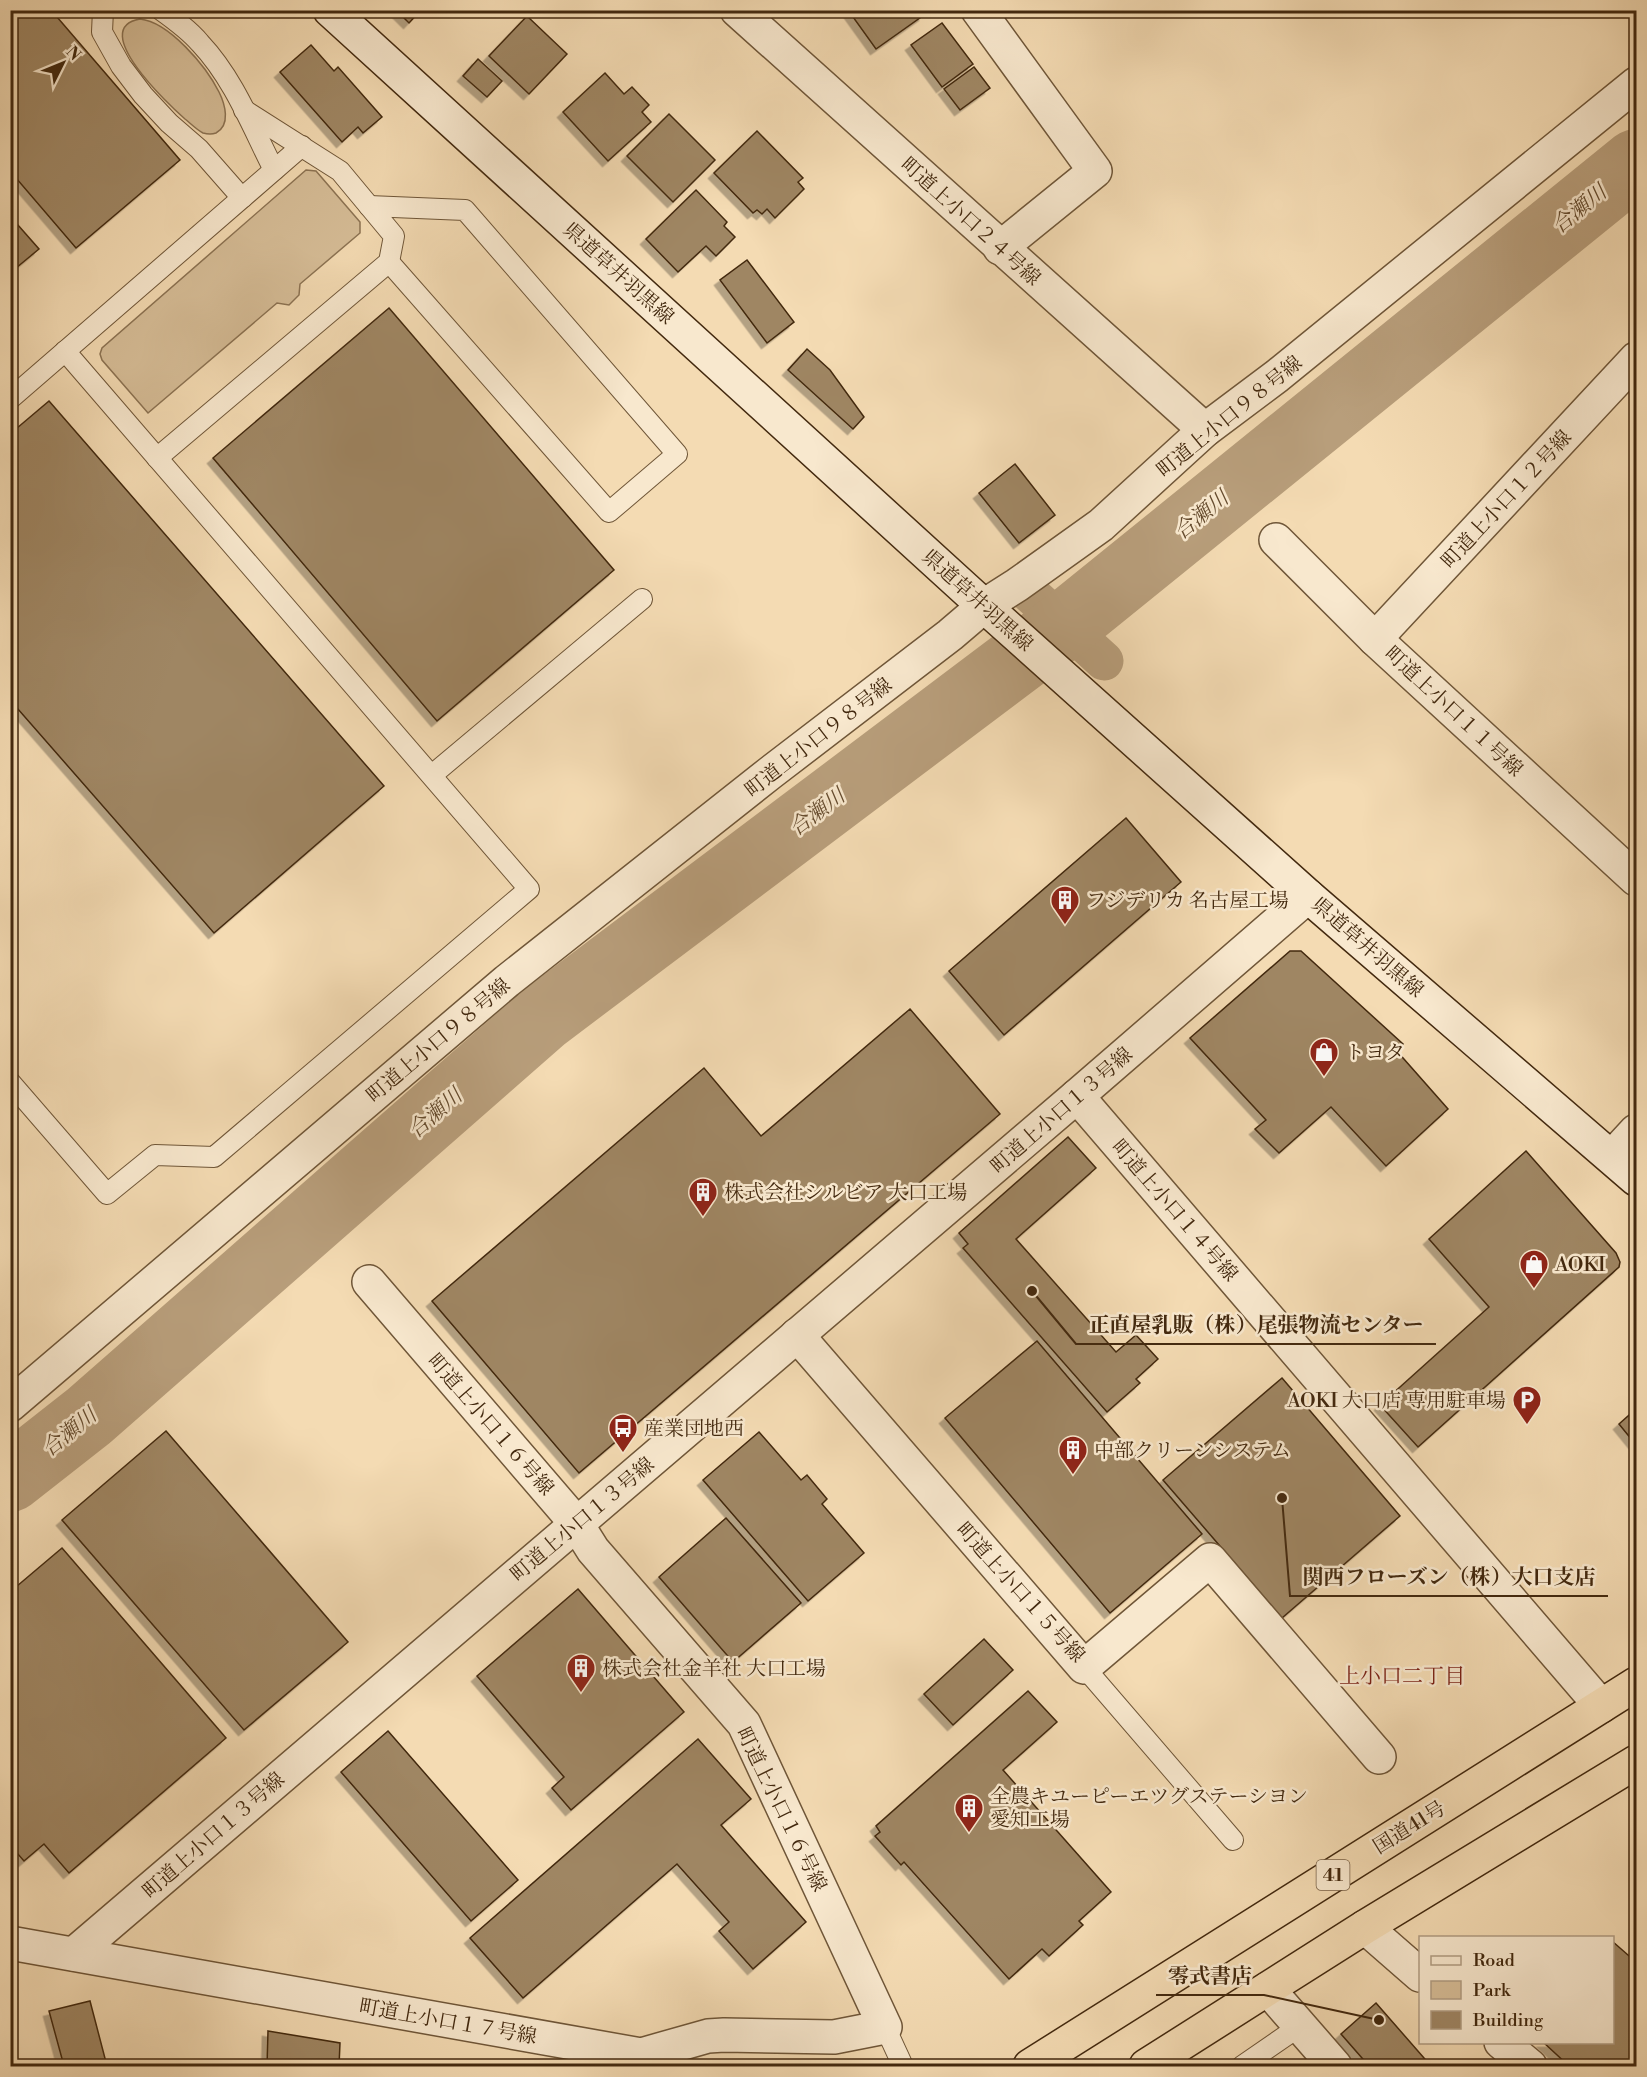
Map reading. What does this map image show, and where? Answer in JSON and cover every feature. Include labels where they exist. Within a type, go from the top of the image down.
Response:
[{"type":"highway","name":"国道41号","points":[[1030,2067],[1636,1683]]},
{"type":"highway","points":[[1146,2067],[1365,1927],[1636,1762]]},
{"type":"street","name":"県道草井羽黒線","points":[[330,10],[1080,692],[1308,896],[1636,1179]]},
{"type":"street","name":"町道上小口２４号線","points":[[737,10],[1205,430]]},
{"type":"street","points":[[978,10],[1095,171],[1000,248]]},
{"type":"street","name":"町道上小口９８号線","points":[[10,1405],[507,981],[984,606],[1101,525],[1205,430],[1277,376],[1636,84]]},
{"type":"street","name":"町道上小口１２号線","points":[[1375,639],[1636,359]]},
{"type":"street","name":"町道上小口１１号線","points":[[1276,540],[1375,639],[1636,879]]},
{"type":"street","name":"町道上小口１３号線","points":[[74,1954],[1308,896]]},
{"type":"street","name":"町道上小口１４号線","points":[[1077,1096],[1601,1706]]},
{"type":"street","points":[[1612,1157],[1636,1131]]},
{"type":"street","name":"町道上小口１６号線","points":[[369,1282],[576,1523],[593,1550],[744,1724],[885,2026]]},
{"type":"street","name":"町道上小口１５号線","points":[[797,1335],[1084,1667],[1210,1560],[1379,1757]]},
{"type":"street","points":[[1365,1927],[1419,1973]]},
{"type":"street","name":"町道上小口１７号線","points":[[10,1943],[642,2055],[708,2036],[724,2034],[834,2037],[885,2026]]},
{"type":"street","points":[[1268,1989],[1335,2067]]},
{"type":"street","points":[[1502,2044],[1530,2067]]},
{"type":"lane","points":[[103,10],[102,33],[121,66],[143,95],[169,123],[199,149],[242,198]]},
{"type":"lane","points":[[161,10],[190,32],[207,50],[236,92],[274,170]]},
{"type":"lane","points":[[157,458],[389,262],[394,236],[340,171],[244,110]]},
{"type":"lane","points":[[10,399],[302,146]]},
{"type":"lane","points":[[369,206],[465,210],[677,454],[609,512],[389,262]]},
{"type":"lane","points":[[10,1082],[107,1194],[155,1155],[214,1157],[529,889],[66,351]]},
{"type":"lane","points":[[432,775],[642,599]]},
{"type":"lane","points":[[1084,1667],[1233,1840]]},
{"type":"lane","points":[[885,2026],[903,2067]]},
{"type":"lane","points":[[1242,2067],[1300,2026]]},
{"type":"green space","points":[[140,19],[163,28],[186,47],[213,82],[225,108],[224,125],[216,133],[203,133],[176,111],[137,67],[127,51],[122,36],[126,25]]},
{"type":"green space","points":[[306,170],[316,171],[360,222],[360,233],[300,284],[299,295],[289,305],[277,303],[148,413],[102,360],[100,354],[102,348]]},
{"type":"building","points":[[10,10],[51,10],[180,160],[76,248],[10,171]]},
{"type":"building","points":[[396,10],[421,10],[409,23]]},
{"type":"building","points":[[848,10],[921,10],[924,15],[876,49]]},
{"type":"building","points":[[527,16],[567,54],[529,94],[489,56]]},
{"type":"building","points":[[942,23],[973,64],[942,87],[911,45]]},
{"type":"building","points":[[311,45],[334,71],[338,67],[382,117],[363,133],[358,127],[342,142],[280,72]]},
{"type":"building","points":[[478,59],[502,81],[487,97],[463,76]]},
{"type":"building","points":[[974,67],[990,88],[960,110],[944,89]]},
{"type":"building","points":[[605,73],[624,94],[632,87],[649,105],[642,112],[651,122],[608,161],[563,112]]},
{"type":"building","points":[[669,114],[715,160],[673,202],[627,156]]},
{"type":"building","points":[[757,131],[803,178],[798,182],[804,189],[775,218],[767,209],[762,214],[757,210],[753,213],[714,173]]},
{"type":"building","points":[[696,190],[727,222],[724,226],[735,237],[716,256],[706,246],[678,272],[646,239]]},
{"type":"building","points":[[10,216],[39,249],[10,273]]},
{"type":"building","points":[[747,260],[794,322],[767,343],[720,280]]},
{"type":"building","points":[[389,308],[614,570],[437,721],[213,458]]},
{"type":"building","points":[[807,349],[830,370],[864,417],[853,429],[788,370]]},
{"type":"building","points":[[49,401],[384,786],[214,933],[10,700],[10,434]]},
{"type":"building","points":[[1015,464],[1055,515],[1019,543],[979,493]]},
{"type":"building","name":"フジデリカ 名古屋工場","points":[[1126,818],[1181,882],[1004,1035],[949,971]]},
{"type":"building","name":"トヨタ","points":[[1290,951],[1301,951],[1403,1044],[1396,1050],[1448,1109],[1386,1166],[1331,1107],[1279,1153],[1255,1129],[1266,1120],[1190,1038]]},
{"type":"building","name":"株式会社シルビア 大口工場","points":[[910,1009],[1000,1114],[579,1473],[432,1301],[704,1068],[761,1136]]},
{"type":"building","points":[[1068,1137],[1096,1168],[1016,1239],[1116,1352],[1136,1335],[1158,1359],[1136,1379],[1140,1383],[1107,1412],[963,1248],[968,1244],[959,1233]]},
{"type":"building","name":"AOKI","points":[[1526,1151],[1616,1253],[1620,1262],[1619,1267],[1418,1447],[1380,1405],[1489,1307],[1429,1239]]},
{"type":"building","name":"中部クリーンシステム","points":[[1037,1341],[1202,1534],[1110,1613],[945,1418]]},
{"type":"building","points":[[1282,1378],[1400,1516],[1282,1618],[1163,1480]]},
{"type":"building","points":[[1636,1409],[1636,1445],[1619,1424]]},
{"type":"building","points":[[166,1431],[348,1642],[244,1730],[62,1520]]},
{"type":"building","points":[[759,1432],[801,1480],[807,1475],[827,1499],[822,1504],[864,1553],[808,1601],[703,1480]]},
{"type":"building","points":[[726,1518],[801,1603],[733,1662],[659,1577]]},
{"type":"building","points":[[62,1548],[226,1738],[69,1873],[44,1844],[24,1861],[10,1845],[10,1592]]},
{"type":"building","name":"株式会社金羊社 大口工場","points":[[578,1589],[684,1712],[571,1810],[552,1788],[564,1777],[477,1676]]},
{"type":"building","points":[[984,1639],[1013,1670],[953,1725],[924,1694]]},
{"type":"building","name":"全農キユーピーエツグステーシヨン 愛知工場","points":[[1028,1691],[1057,1722],[1003,1770],[1111,1892],[1079,1921],[1083,1925],[1049,1956],[1042,1949],[1009,1979],[904,1862],[901,1865],[875,1836],[880,1832],[876,1826]]},
{"type":"building","points":[[388,1731],[518,1880],[471,1921],[341,1772]]},
{"type":"building","points":[[698,1739],[751,1799],[721,1825],[806,1922],[753,1969],[719,1931],[729,1922],[677,1864],[523,1998],[470,1938]]},
{"type":"building","points":[[1614,1943],[1636,1962],[1636,2066],[1569,2066],[1545,2044],[1614,2044]]},
{"type":"building","points":[[90,2001],[107,2066],[64,2066],[49,2011]]},
{"type":"building","points":[[1376,2003],[1431,2066],[1369,2066],[1341,2034]]},
{"type":"building","points":[[268,2031],[340,2043],[339,2066],[267,2066]]},
{"type":"waterway","name":"合瀬川","points":[[10,1478],[89,1416],[544,1017],[1070,621],[1636,163]]},
{"type":"waterway","name":"合瀬川","points":[[1026,590],[1104,661]]},
{"type":"place","name":"フジデリカ 名古屋工場","points":[[1065,926]]},
{"type":"place","name":"トヨタ","points":[[1324,1078]]},
{"type":"place","name":"株式会社シルビア 大口工場","points":[[703,1218]]},
{"type":"place","name":"AOKI","points":[[1534,1290]]},
{"type":"place","name":"正直屋乳販（株）尾張物流センター","points":[[1032,1291]]},
{"type":"place","name":"AOKI 大口店 専用駐車場","points":[[1527,1426]]},
{"type":"place","name":"産業団地西","points":[[623,1454]]},
{"type":"place","name":"中部クリーンシステム","points":[[1073,1476]]},
{"type":"place","name":"関西フローズン（株）大口支店","points":[[1282,1498]]},
{"type":"place","name":"株式会社金羊社 大口工場","points":[[581,1694]]},
{"type":"place","name":"全農キユーピーエツグステーシヨン 愛知工場","points":[[969,1834]]},
{"type":"place","name":"零式書店","points":[[1379,2020]]},
{"type":"district","name":"上小口二丁目","points":[[1402,1676]]}]
